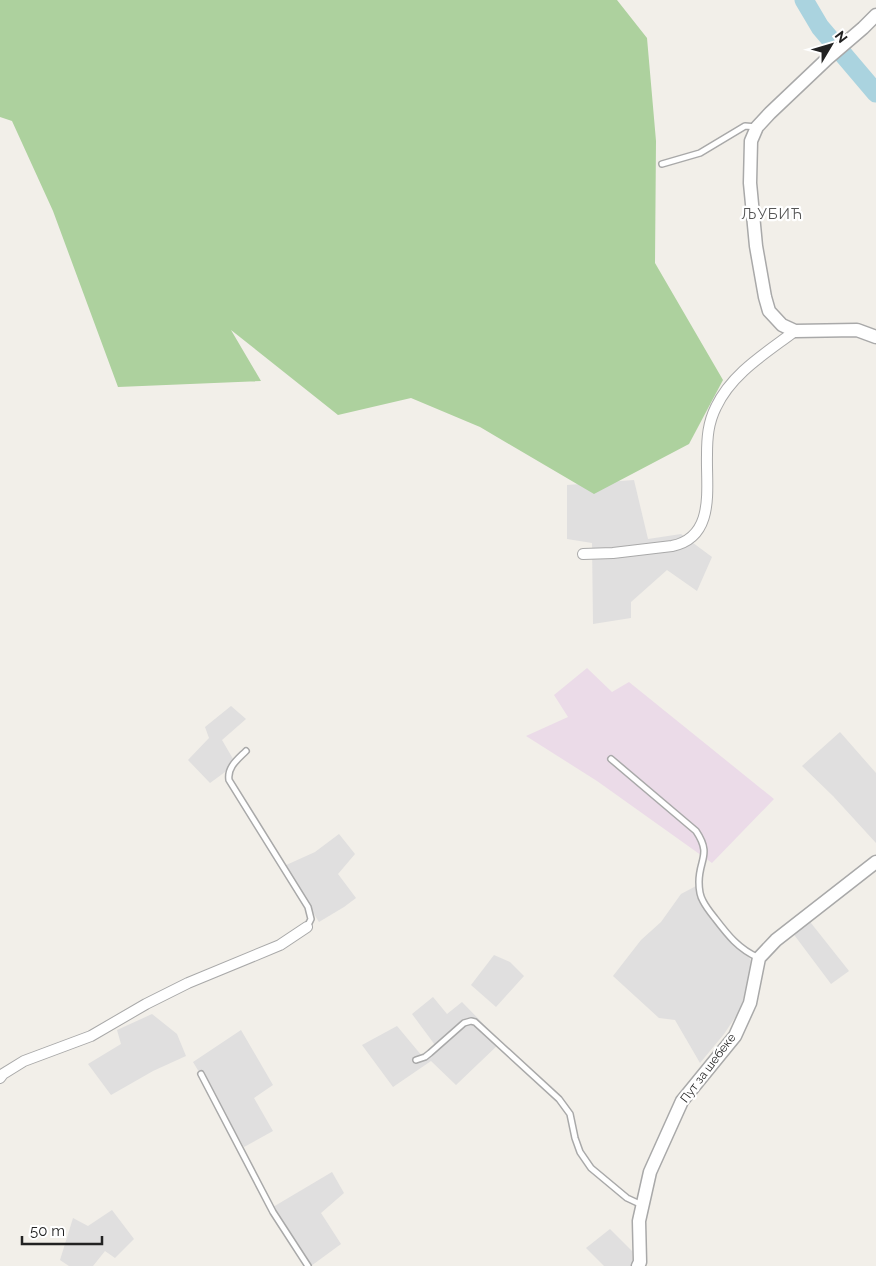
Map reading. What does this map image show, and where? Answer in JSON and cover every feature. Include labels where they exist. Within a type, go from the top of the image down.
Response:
[{"type":"street","points":[[876,15],[770,113],[758,127],[751,141],[750,183],[756,246],[765,297],[770,311],[782,325],[795,331],[857,330],[876,337]]},
{"type":"street","points":[[583,554],[613,553],[672,546],[685,542],[696,533],[706,512],[708,488],[706,456],[709,425],[717,404],[731,384],[750,364],[795,331]]},
{"type":"street","points":[[759,958],[776,940],[876,862]]},
{"type":"street","points":[[0,1078],[3,1074],[24,1061],[91,1036],[146,1004],[188,983],[280,945],[307,927]]},
{"type":"street","name":"Пут за шебеке","points":[[638,1266],[640,1262],[639,1221],[650,1172],[682,1102],[735,1036],[750,1003],[759,958]]},
{"type":"lane","points":[[662,164],[700,152],[745,126],[758,127]]},
{"type":"lane","points":[[246,750],[231,767],[229,780],[308,907],[311,919],[307,927]]},
{"type":"lane","points":[[610,759],[696,831],[705,853],[699,877],[702,901],[732,940],[744,950],[759,958]]},
{"type":"lane","points":[[416,1060],[425,1057],[464,1023],[475,1022],[559,1099],[570,1114],[580,1152],[591,1168],[627,1198],[643,1206]]},
{"type":"lane","points":[[202,1074],[273,1212],[308,1266]]},
{"type":"shaded area","points":[[634,480],[648,539],[681,534],[712,557],[697,591],[667,570],[631,602],[631,618],[593,624],[592,543],[567,539],[567,485]]},
{"type":"shaded area","points":[[587,668],[612,692],[629,682],[774,799],[712,863],[597,781],[526,736],[568,717],[554,695]]},
{"type":"shaded area","points":[[231,706],[246,719],[222,740],[236,764],[210,783],[188,760],[209,738],[205,727]]},
{"type":"shaded area","points":[[840,732],[876,773],[876,843],[833,796],[802,766]]},
{"type":"shaded area","points":[[339,834],[355,854],[338,874],[356,898],[319,922],[284,866],[315,852]]},
{"type":"shaded area","points":[[696,886],[754,964],[740,1010],[724,1034],[700,1063],[675,1020],[659,1018],[613,976],[641,940],[661,922],[681,894]]},
{"type":"shaded area","points":[[807,918],[849,971],[831,984],[792,932]]},
{"type":"shaded area","points":[[494,955],[510,962],[524,976],[496,1007],[471,985]]},
{"type":"shaded area","points":[[433,997],[447,1014],[462,1002],[501,1042],[456,1085],[431,1061],[393,1087],[362,1045],[397,1026],[422,1056],[435,1045],[412,1014]]},
{"type":"shaded area","points":[[152,1014],[177,1034],[186,1056],[153,1071],[111,1095],[88,1064],[121,1044],[117,1030]]},
{"type":"shaded area","points":[[241,1030],[273,1085],[254,1098],[273,1131],[244,1147],[193,1062]]},
{"type":"shaded area","points":[[332,1172],[344,1193],[321,1213],[341,1244],[311,1266],[306,1266],[273,1207]]},
{"type":"shaded area","points":[[112,1210],[134,1239],[115,1258],[105,1251],[93,1266],[69,1266],[60,1260],[73,1218],[88,1226]]},
{"type":"shaded area","points":[[610,1229],[632,1251],[633,1266],[604,1266],[586,1248]]},
{"type":"green space","points":[[0,0],[617,0],[647,38],[656,141],[655,263],[723,380],[689,444],[594,494],[480,427],[411,398],[338,415],[231,330],[261,381],[118,387],[53,211],[12,121],[0,117]]},
{"type":"waterway","points":[[804,0],[820,27],[876,93]]},
{"type":"district","name":"ЉУБИЋ","points":[[772,214]]}]
